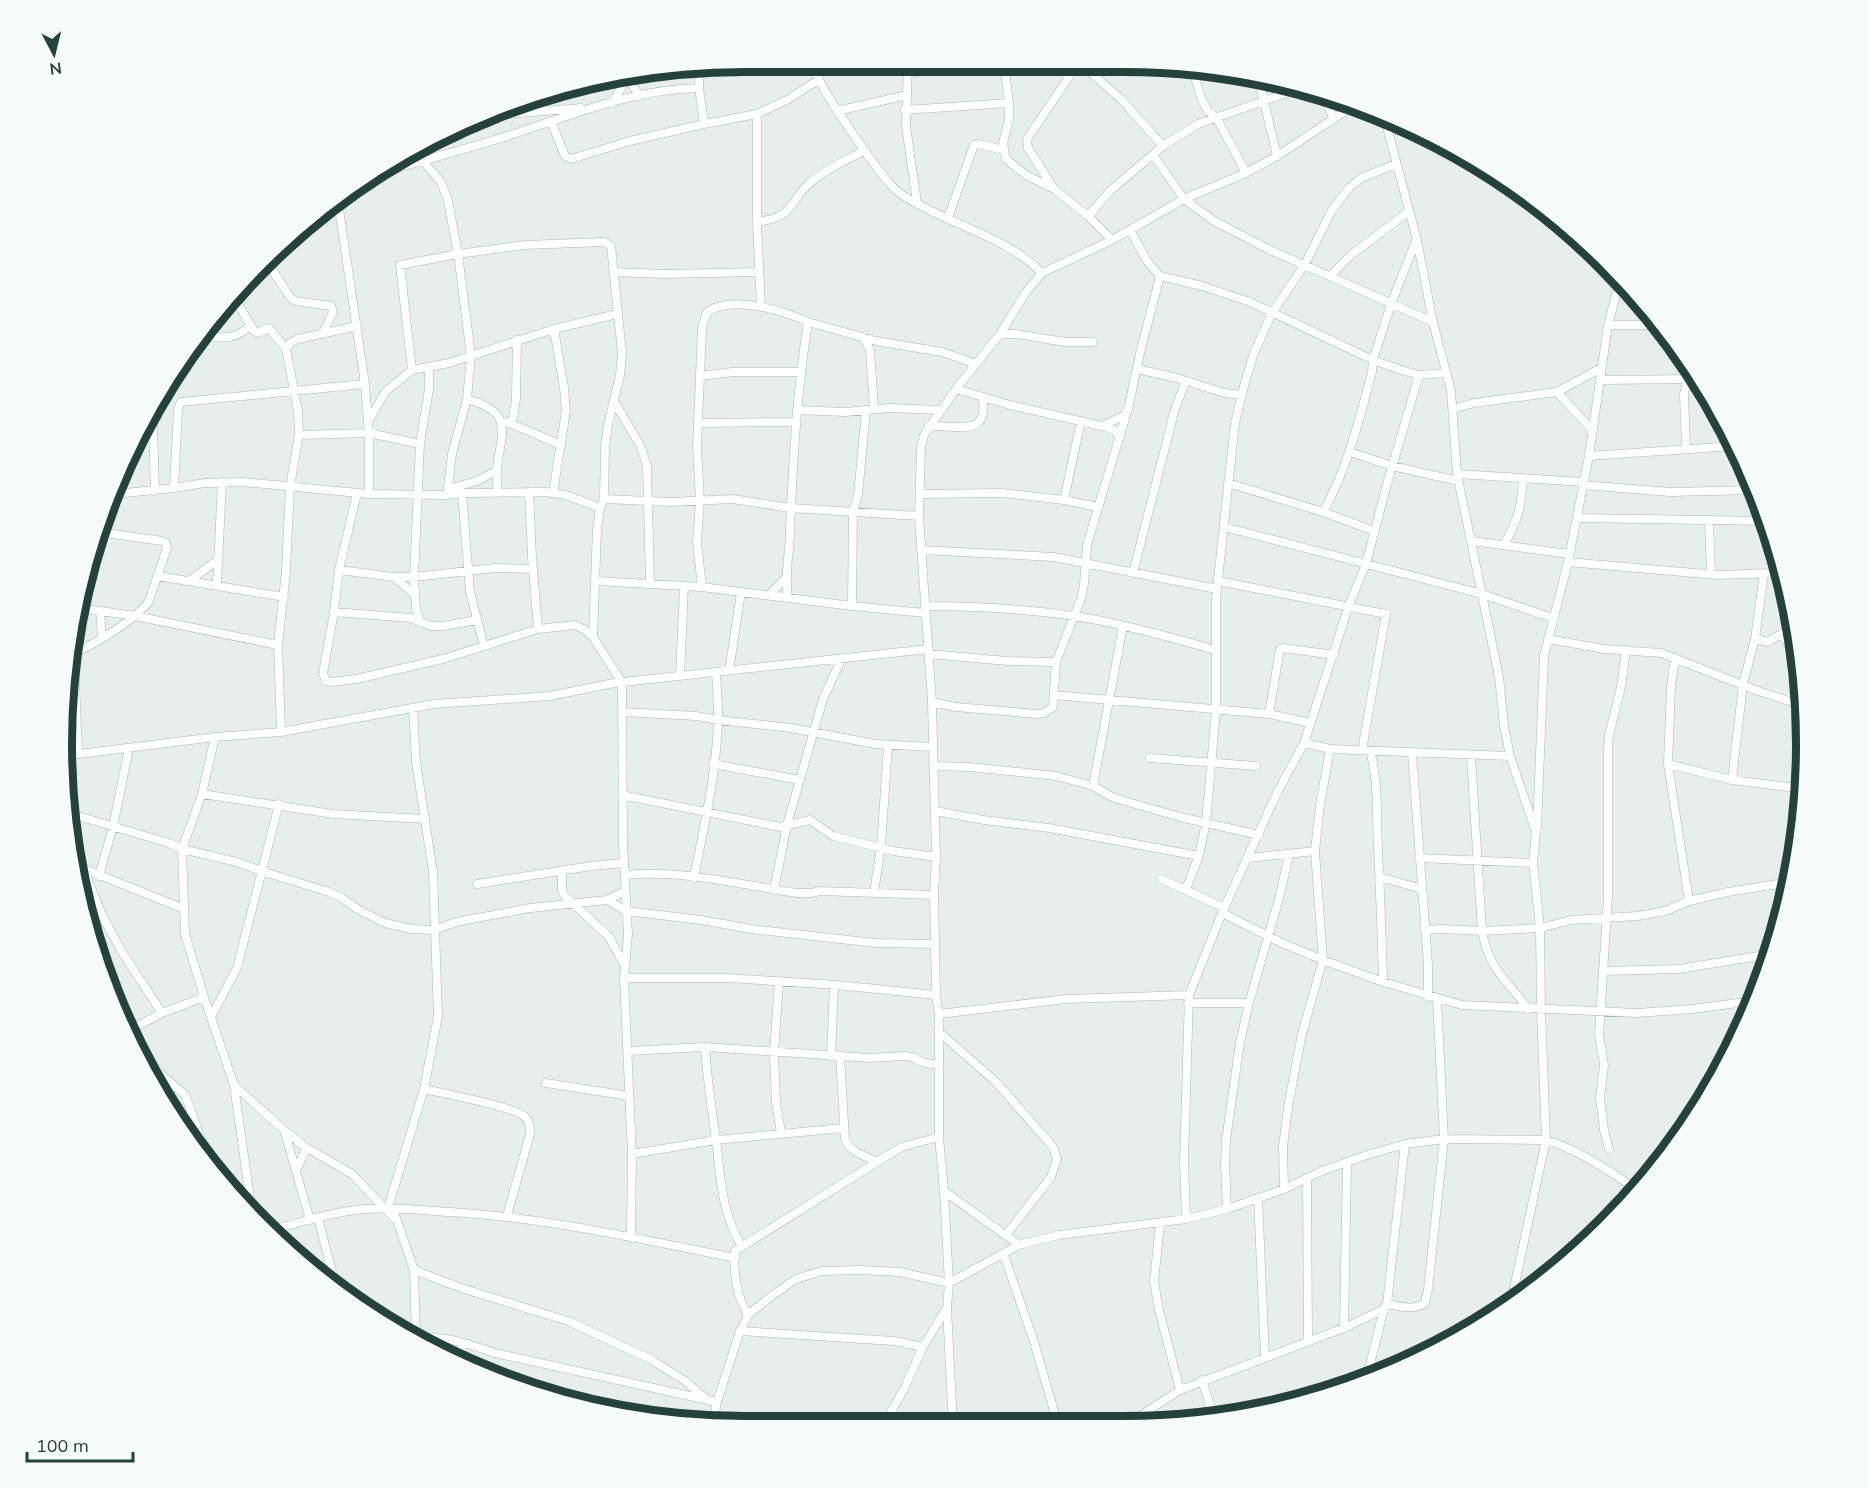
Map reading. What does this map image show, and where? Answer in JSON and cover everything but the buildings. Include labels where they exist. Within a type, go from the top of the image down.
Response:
[{"type":"street","points":[[815,72],[837,111],[880,173],[895,190],[917,204],[1003,244],[1029,260],[1042,273]]},
{"type":"street","points":[[914,72],[908,73],[905,110],[917,204]]},
{"type":"street","points":[[1005,72],[1009,119],[1003,150],[1009,162],[1026,175],[1054,189],[1088,216],[1112,240]]},
{"type":"street","points":[[1054,189],[1028,148],[1027,139],[1072,72]]},
{"type":"street","points":[[1092,72],[1121,99],[1163,146]]},
{"type":"street","points":[[699,73],[704,124]]},
{"type":"street","points":[[1195,76],[1202,100],[1208,111],[1216,117],[1246,173]]},
{"type":"street","points":[[551,121],[565,156],[571,159],[630,141],[757,114],[787,100],[818,80]]},
{"type":"street","points":[[629,82],[640,96]]},
{"type":"street","points":[[612,103],[623,83]]},
{"type":"street","points":[[1260,86],[1277,156]]},
{"type":"street","points":[[400,167],[479,145],[588,108],[660,91],[699,88]]},
{"type":"street","points":[[1088,216],[1111,190],[1163,146],[1198,124],[1288,93]]},
{"type":"street","points":[[837,111],[907,95]]},
{"type":"street","points":[[543,103],[543,110]]},
{"type":"street","points":[[905,110],[1009,103]]},
{"type":"street","points":[[1327,104],[1334,118]]},
{"type":"street","points":[[514,113],[588,108]]},
{"type":"street","points":[[952,1416],[947,1308],[949,1283],[939,1137],[939,1014],[936,994],[934,895],[935,811],[932,702],[919,516],[921,447],[929,425],[1000,334],[1026,292],[1042,273],[1112,240],[1184,199],[1246,173],[1277,156],[1346,110]]},
{"type":"street","points":[[757,114],[757,222],[761,307]]},
{"type":"street","points":[[1386,125],[1417,240],[1433,322],[1446,373],[1453,409],[1453,438],[1458,477],[1499,677],[1504,726],[1510,756],[1536,832]]},
{"type":"street","points":[[948,218],[974,145],[1003,150]]},
{"type":"street","points":[[757,222],[782,215],[795,203],[810,183],[864,150]]},
{"type":"street","points":[[1153,155],[1184,199],[1233,232],[1433,322]]},
{"type":"street","points":[[422,160],[434,171],[445,190],[458,254],[471,356],[467,399],[452,454],[447,492]]},
{"type":"street","points":[[1186,889],[1199,856],[1206,822],[1216,710],[1215,650],[1218,585],[1228,483],[1235,423],[1254,353],[1272,313],[1305,264],[1332,210],[1349,188],[1361,178],[1395,164]]},
{"type":"street","points":[[339,208],[365,384],[369,434],[369,494]]},
{"type":"street","points":[[1330,276],[1364,245],[1409,211]]},
{"type":"street","points":[[1130,230],[1147,261],[1160,276],[1202,286],[1250,302],[1373,360],[1419,375],[1446,373]]},
{"type":"street","points":[[1323,512],[1342,476],[1372,372],[1373,360],[1391,304],[1417,240]]},
{"type":"street","points":[[412,370],[400,265],[525,245],[604,242],[611,246],[622,353],[620,375],[605,446],[604,499],[600,508],[593,637]]},
{"type":"street","points":[[270,268],[295,301],[333,308],[323,333]]},
{"type":"street","points":[[615,272],[664,274],[759,272]]},
{"type":"street","points":[[932,702],[956,707],[1037,714],[1044,713],[1053,706],[1056,662],[1084,584],[1085,563],[1098,507],[1129,405],[1160,276]]},
{"type":"street","points":[[1514,1290],[1546,1140],[1540,928],[1533,863],[1540,777],[1542,674],[1584,483],[1608,325],[1618,289]]},
{"type":"street","points":[[237,303],[256,333],[269,328],[286,349],[294,389],[299,435],[290,486],[284,597],[278,645],[281,732]]},
{"type":"street","points":[[702,587],[697,542],[700,500],[698,423],[702,328],[707,312],[714,307],[733,305],[761,307],[863,338],[923,347],[958,356],[976,364]]},
{"type":"street","points":[[368,422],[386,391],[412,370],[429,368],[554,329],[617,314]]},
{"type":"street","points":[[788,598],[785,579],[790,546],[795,422],[808,322]]},
{"type":"street","points":[[1608,325],[1649,325]]},
{"type":"street","points":[[210,336],[228,338],[238,336],[250,326]]},
{"type":"street","points":[[286,349],[290,343],[298,339],[357,326]]},
{"type":"street","points":[[553,493],[566,411],[554,329]]},
{"type":"street","points":[[1000,334],[1016,334],[1065,342],[1093,342]]},
{"type":"street","points":[[852,606],[853,511],[858,495],[870,410],[870,350],[863,338]]},
{"type":"street","points":[[513,423],[516,399],[517,340]]},
{"type":"street","points":[[870,350],[876,341]]},
{"type":"street","points":[[421,623],[416,609],[414,577],[420,444],[429,389],[429,368]]},
{"type":"street","points":[[1453,409],[1474,403],[1557,392],[1601,368]]},
{"type":"street","points":[[1137,369],[1224,393],[1242,395]]},
{"type":"street","points":[[700,376],[719,372],[800,372]]},
{"type":"street","points":[[1186,1219],[1184,1162],[1189,999],[1223,910],[1277,793],[1304,743],[1349,605],[1366,564],[1419,375]]},
{"type":"street","points":[[1600,380],[1688,379],[1684,394],[1686,449]]},
{"type":"street","points":[[1133,573],[1172,418],[1186,381]]},
{"type":"street","points":[[174,488],[178,410],[181,402],[294,389],[365,384]]},
{"type":"street","points":[[956,389],[983,398],[1102,426],[1115,431],[1120,437]]},
{"type":"street","points":[[366,394],[386,391]]},
{"type":"street","points":[[1557,392],[1592,430]]},
{"type":"street","points":[[929,425],[972,426],[979,422],[983,412],[983,398]]},
{"type":"street","points":[[467,399],[489,408],[502,422],[503,435],[496,471],[498,492]]},
{"type":"street","points":[[614,400],[641,447],[647,466],[650,583]]},
{"type":"street","points":[[797,410],[827,412],[940,410]]},
{"type":"street","points":[[1102,426],[1125,415]]},
{"type":"street","points":[[1064,500],[1081,421]]},
{"type":"street","points":[[502,422],[513,423],[561,445]]},
{"type":"street","points":[[698,423],[795,422]]},
{"type":"street","points":[[151,429],[154,490]]},
{"type":"street","points":[[299,435],[369,434],[420,444]]},
{"type":"street","points":[[1589,456],[1727,446]]},
{"type":"street","points":[[1350,452],[1392,466],[1458,477],[1523,478],[1670,492],[1746,490]]},
{"type":"street","points":[[447,492],[496,471]]},
{"type":"street","points":[[1504,545],[1518,519],[1522,504],[1523,478]]},
{"type":"street","points":[[217,585],[222,482]]},
{"type":"street","points":[[121,493],[222,482],[369,494],[553,493],[566,495],[600,508]]},
{"type":"street","points":[[1228,483],[1323,512],[1374,531]]},
{"type":"street","points":[[530,492],[538,629]]},
{"type":"street","points":[[920,494],[983,492],[1064,500],[1098,507]]},
{"type":"street","points":[[357,493],[339,570],[323,673],[326,681],[356,679],[443,659],[538,629],[575,625],[593,637],[622,683],[622,795],[628,934],[624,978],[632,1154],[631,1237]]},
{"type":"street","points":[[462,493],[470,592],[484,646]]},
{"type":"street","points":[[604,499],[671,502],[747,500],[791,508],[919,516]]},
{"type":"street","points":[[1577,518],[1757,521]]},
{"type":"street","points":[[1709,521],[1712,574]]},
{"type":"street","points":[[1224,527],[1482,594],[1553,618]]},
{"type":"street","points":[[79,652],[135,616],[149,601],[167,548],[166,543],[106,533]]},
{"type":"street","points":[[1472,541],[1569,558],[1712,574],[1774,573]]},
{"type":"street","points":[[921,550],[1043,556],[1133,573],[1349,605],[1385,613],[1387,616],[1375,667],[1366,750],[1378,786],[1383,982]]},
{"type":"street","points":[[189,581],[219,559]]},
{"type":"street","points":[[339,570],[394,577],[414,577],[495,568],[533,569]]},
{"type":"street","points":[[206,584],[218,571]]},
{"type":"street","points":[[1732,780],[1743,684],[1755,639],[1764,573]]},
{"type":"street","points":[[158,576],[284,597]]},
{"type":"street","points":[[394,577],[415,595]]},
{"type":"street","points":[[769,596],[785,579]]},
{"type":"street","points":[[596,581],[702,587],[852,606],[925,610],[984,607],[1073,617],[1123,626],[1215,650]]},
{"type":"street","points":[[680,676],[684,586]]},
{"type":"street","points":[[729,671],[741,592]]},
{"type":"street","points":[[86,609],[135,616],[278,645]]},
{"type":"street","points":[[411,618],[416,609]]},
{"type":"street","points":[[100,611],[102,637]]},
{"type":"street","points":[[334,612],[411,618],[431,626],[477,620]]},
{"type":"street","points":[[1093,786],[1123,626]]},
{"type":"street","points":[[1755,639],[1768,642],[1786,631]]},
{"type":"street","points":[[1782,634],[1788,644]]},
{"type":"street","points":[[1548,639],[1604,649],[1661,653],[1795,703]]},
{"type":"street","points":[[1269,714],[1280,649],[1334,656]]},
{"type":"street","points":[[1609,1149],[1600,1098],[1604,1065],[1599,1035],[1607,918],[1608,748],[1626,650]]},
{"type":"street","points":[[72,754],[215,737],[281,732],[434,704],[550,696],[622,683],[842,658],[929,652],[1007,662],[1056,662]]},
{"type":"street","points":[[774,890],[788,825],[823,699],[842,658]]},
{"type":"street","points":[[1675,658],[1671,686],[1668,764],[1689,901]]},
{"type":"street","points":[[694,878],[706,811],[718,720],[716,672]]},
{"type":"street","points":[[75,682],[78,753]]},
{"type":"street","points":[[1054,695],[1269,714],[1310,723]]},
{"type":"street","points":[[389,1208],[424,1089],[438,1016],[433,872],[416,762],[413,708]]},
{"type":"street","points":[[623,712],[696,716],[814,732],[862,743],[933,747]]},
{"type":"street","points":[[215,737],[202,794],[182,849],[185,933],[234,1085],[250,1199]]},
{"type":"street","points":[[1304,743],[1330,749],[1510,756]]},
{"type":"street","points":[[874,892],[881,847],[888,745]]},
{"type":"street","points":[[99,876],[129,748]]},
{"type":"street","points":[[1284,1189],[1283,1146],[1289,1101],[1300,1044],[1323,960],[1315,851],[1330,749]]},
{"type":"street","points":[[1140,1416],[1180,1390],[1202,1380],[1344,1328],[1385,1307],[1414,1308],[1425,1302],[1433,1257],[1444,1139],[1412,753]]},
{"type":"street","points":[[1471,756],[1482,931],[1486,951],[1497,972],[1528,1009]]},
{"type":"street","points":[[1150,758],[1256,766]]},
{"type":"street","points":[[713,764],[800,780]]},
{"type":"street","points":[[1668,764],[1732,780],[1795,788]]},
{"type":"street","points":[[933,766],[970,767],[1056,776],[1093,786],[1114,798],[1180,817],[1258,835]]},
{"type":"street","points":[[202,794],[333,814],[425,819]]},
{"type":"street","points":[[622,795],[780,827],[810,820],[833,836],[936,857]]},
{"type":"street","points":[[211,1017],[237,968],[279,804]]},
{"type":"street","points":[[935,811],[1049,828],[1199,856]]},
{"type":"street","points":[[76,816],[329,892],[385,923],[411,929],[434,930],[456,922],[494,915],[607,900],[626,891]]},
{"type":"street","points":[[1248,858],[1315,851]]},
{"type":"street","points":[[1227,1209],[1225,1164],[1228,1114],[1249,1003],[1269,936],[1289,855]]},
{"type":"street","points":[[1419,858],[1533,863]]},
{"type":"street","points":[[477,884],[624,863]]},
{"type":"street","points":[[84,869],[184,909]]},
{"type":"street","points":[[562,871],[562,890],[609,937],[625,966]]},
{"type":"street","points":[[625,875],[694,878],[804,893],[820,891],[934,895]]},
{"type":"street","points":[[1380,877],[1422,890]]},
{"type":"street","points":[[1161,879],[1186,889],[1269,936],[1323,960],[1383,982],[1462,1005],[1653,1012],[1745,1002]]},
{"type":"street","points":[[86,881],[122,952],[162,1013]]},
{"type":"street","points":[[1425,930],[1482,931],[1540,928],[1571,920],[1629,917],[1665,911],[1689,901],[1728,892],[1781,883]]},
{"type":"street","points":[[607,900],[627,912],[701,920],[751,929],[875,943],[935,944]]},
{"type":"street","points":[[1603,971],[1678,969],[1761,956]]},
{"type":"street","points":[[624,978],[728,978],[936,994]]},
{"type":"street","points":[[779,981],[774,1053],[781,1133]]},
{"type":"street","points":[[831,1056],[834,985]]},
{"type":"street","points":[[135,1027],[162,1013],[204,997]]},
{"type":"street","points":[[939,1014],[1066,999],[1189,999],[1249,1003]]},
{"type":"street","points":[[938,1031],[996,1082],[1053,1147],[1057,1159],[1051,1177],[1006,1235]]},
{"type":"street","points":[[627,1051],[705,1047],[831,1056],[878,1058],[904,1056],[938,1065]]},
{"type":"street","points":[[705,1047],[723,1201],[731,1229],[742,1247]]},
{"type":"street","points":[[840,1056],[843,1128],[848,1146],[877,1162]]},
{"type":"street","points":[[155,1067],[185,1095],[201,1140]]},
{"type":"street","points":[[546,1083],[629,1096]]},
{"type":"street","points":[[234,1085],[285,1131],[307,1148],[352,1174],[389,1208],[414,1270],[416,1330]]},
{"type":"street","points":[[424,1089],[478,1101],[524,1115],[530,1123],[530,1134],[507,1216]]},
{"type":"street","points":[[632,1154],[716,1140],[843,1128]]},
{"type":"street","points":[[285,1131],[333,1275]]},
{"type":"street","points":[[748,1315],[736,1288],[735,1251],[902,1148],[939,1137]]},
{"type":"street","points":[[715,1415],[740,1330],[748,1315],[796,1279],[822,1271],[900,1272],[949,1283],[1019,1245],[1059,1235],[1160,1224],[1227,1209],[1284,1189],[1347,1162],[1405,1144],[1444,1139],[1546,1140],[1564,1145],[1631,1185]]},
{"type":"street","points":[[1369,1370],[1385,1307],[1405,1144]]},
{"type":"street","points":[[297,1168],[307,1148]]},
{"type":"street","points":[[1344,1328],[1347,1162]]},
{"type":"street","points":[[1307,1179],[1308,1341]]},
{"type":"street","points":[[944,1191],[1019,1245]]},
{"type":"street","points":[[1258,1198],[1266,1357]]},
{"type":"street","points":[[279,1229],[362,1209],[389,1208],[537,1220],[735,1258]]},
{"type":"street","points":[[1160,1224],[1154,1282],[1180,1390]]},
{"type":"street","points":[[1004,1255],[1034,1342],[1055,1416]]},
{"type":"street","points":[[414,1270],[462,1288],[568,1320],[652,1360],[685,1381],[705,1398]]},
{"type":"street","points":[[889,1416],[923,1347],[947,1308]]},
{"type":"street","points":[[416,1326],[423,1334]]},
{"type":"street","points":[[740,1330],[894,1341],[923,1347]]},
{"type":"street","points":[[434,1340],[461,1343],[495,1353],[717,1402]]},
{"type":"street","points":[[461,1343],[462,1354]]},
{"type":"street","points":[[1202,1380],[1211,1410]]}]
